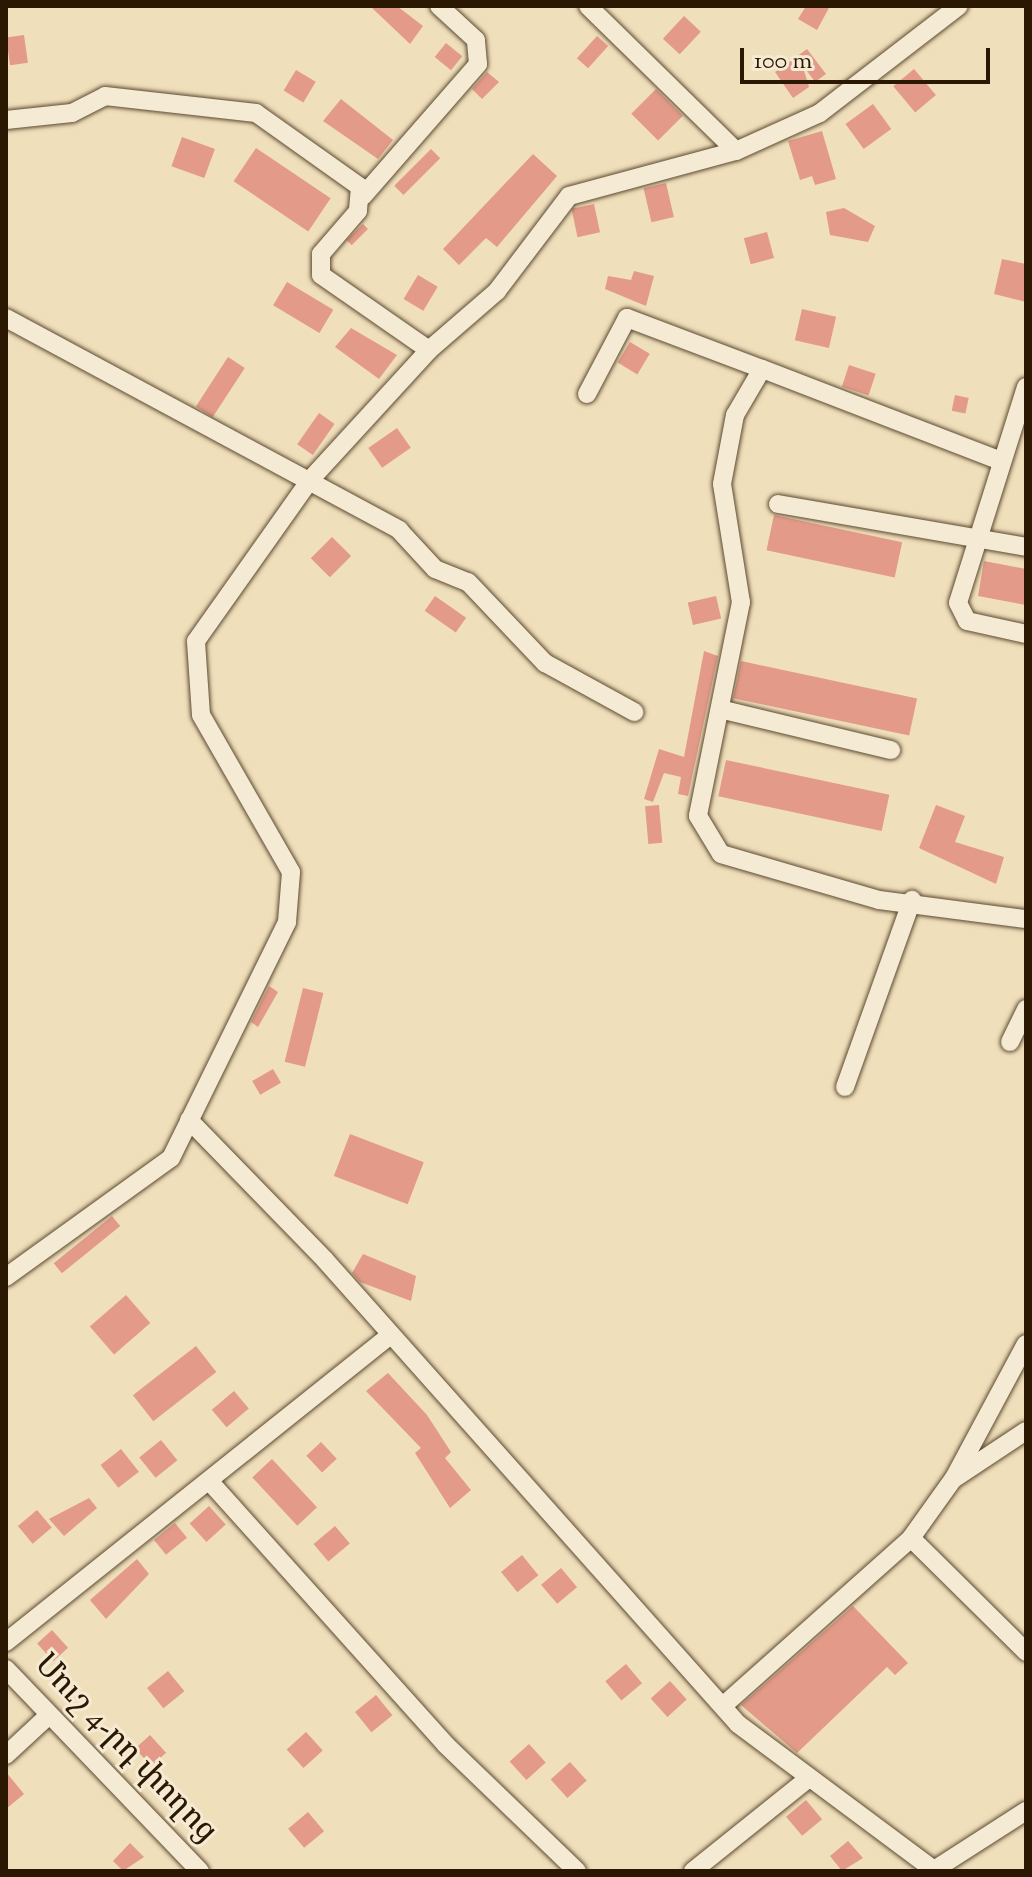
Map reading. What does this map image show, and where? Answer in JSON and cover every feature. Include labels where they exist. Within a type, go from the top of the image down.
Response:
[{"type":"street","points":[[429,350],[321,275],[321,254],[363,196],[478,64],[476,40],[439,6]]},
{"type":"street","points":[[588,6],[736,151]]},
{"type":"street","points":[[6,1277],[171,1158],[287,922],[291,872],[201,715],[196,641],[310,480],[429,350],[497,291],[569,196],[736,151],[820,113],[959,6]]},
{"type":"street","points":[[6,120],[72,113],[105,96],[256,113],[360,187],[363,196]]},
{"type":"street","points":[[6,318],[399,530],[435,569],[468,582],[545,663],[597,698],[634,712]]},
{"type":"street","points":[[587,394],[627,318],[1001,461]]},
{"type":"street","points":[[762,369],[735,415],[722,484],[741,602],[698,816],[721,854],[879,900],[912,900],[1026,919]]},
{"type":"street","points":[[1026,387],[1022,416],[1001,461],[959,580],[958,603],[967,621],[1026,634]]},
{"type":"street","points":[[778,504],[1026,547]]},
{"type":"street","points":[[720,709],[891,750]]},
{"type":"street","points":[[845,1087],[912,900]]},
{"type":"street","points":[[1010,1042],[1026,1009]]},
{"type":"street","points":[[189,1120],[211,1136],[772,1756],[935,1870],[1026,1811]]},
{"type":"street","points":[[6,1642],[211,1483],[391,1335]]},
{"type":"street","points":[[725,1704],[911,1538],[954,1478],[1026,1344]]},
{"type":"street","points":[[954,1478],[1026,1431]]},
{"type":"street","points":[[211,1483],[446,1745],[577,1871]]},
{"type":"street","points":[[911,1538],[1026,1652]]},
{"type":"street","name":"Մուշ 4-րդ փողոց","points":[[6,1669],[200,1871]]},
{"type":"street","points":[[6,1755],[49,1715]]},
{"type":"street","points":[[693,1871],[808,1779]]},
{"type":"building","points":[[370,6],[397,6],[423,26],[410,44]]},
{"type":"building","points":[[806,6],[830,6],[817,30],[798,19]]},
{"type":"building","points":[[684,16],[701,32],[680,54],[663,39]]},
{"type":"building","points":[[24,35],[28,63],[10,65],[6,38]]},
{"type":"building","points":[[597,36],[608,46],[588,68],[577,58]]},
{"type":"building","points":[[446,43],[462,56],[451,70],[435,57]]},
{"type":"building","points":[[807,49],[826,74],[815,82],[802,64],[809,87],[793,98],[775,72]]},
{"type":"building","points":[[914,69],[936,95],[915,112],[893,86]]},
{"type":"building","points":[[296,70],[316,82],[303,102],[284,91]]},
{"type":"building","points":[[487,72],[499,82],[482,99],[472,89]]},
{"type":"building","points":[[656,89],[683,116],[658,141],[631,114]]},
{"type":"building","points":[[341,99],[393,140],[378,159],[323,121]]},
{"type":"building","points":[[873,104],[891,129],[864,149],[845,124]]},
{"type":"building","points":[[822,131],[836,179],[815,185],[812,176],[800,180],[788,141]]},
{"type":"building","points":[[182,137],[215,149],[204,178],[171,166]]},
{"type":"building","points":[[256,148],[331,198],[308,231],[234,181]]},
{"type":"building","points":[[431,149],[440,158],[403,195],[394,186]]},
{"type":"building","points":[[533,154],[557,176],[497,247],[486,238],[459,265],[443,249]]},
{"type":"building","points":[[666,183],[674,217],[651,222],[644,188]]},
{"type":"building","points":[[594,204],[600,232],[578,237],[572,209]]},
{"type":"building","points":[[844,208],[875,226],[868,242],[830,235],[826,212]]},
{"type":"building","points":[[363,224],[368,229],[352,245],[347,240]]},
{"type":"building","points":[[767,232],[774,258],[751,264],[744,238]]},
{"type":"building","points":[[1002,259],[1026,264],[1026,302],[994,294]]},
{"type":"building","points":[[634,271],[654,276],[646,306],[605,289],[608,276],[631,280]]},
{"type":"building","points":[[418,275],[438,287],[423,311],[404,299]]},
{"type":"building","points":[[287,282],[333,310],[319,333],[273,305]]},
{"type":"building","points":[[802,309],[836,317],[829,348],[795,340]]},
{"type":"building","points":[[351,328],[397,355],[379,379],[335,347]]},
{"type":"building","points":[[630,342],[650,354],[637,374],[618,363]]},
{"type":"building","points":[[228,357],[245,368],[213,417],[196,406]]},
{"type":"building","points":[[849,365],[876,374],[869,396],[842,387]]},
{"type":"building","points":[[955,395],[969,398],[965,414],[952,411]]},
{"type":"building","points":[[319,413],[335,424],[313,455],[297,444]]},
{"type":"building","points":[[397,428],[411,448],[382,468],[368,448]]},
{"type":"building","points":[[774,515],[902,542],[895,577],[767,550]]},
{"type":"building","points":[[332,537],[351,556],[330,577],[311,558]]},
{"type":"building","points":[[984,561],[1026,569],[1026,605],[978,596]]},
{"type":"building","points":[[435,596],[466,618],[456,633],[425,611]]},
{"type":"building","points":[[716,596],[721,618],[693,625],[688,603]]},
{"type":"building","points":[[704,651],[718,656],[688,796],[678,794],[681,777],[664,773],[653,802],[644,799],[659,749],[684,757]]},
{"type":"building","points":[[741,661],[917,698],[909,736],[733,698]]},
{"type":"building","points":[[726,760],[889,795],[882,831],[718,796]]},
{"type":"building","points":[[659,805],[662,843],[648,844],[645,806]]},
{"type":"building","points":[[936,805],[965,816],[955,842],[1004,857],[996,884],[919,848]]},
{"type":"building","points":[[269,986],[278,992],[258,1027],[251,1022]]},
{"type":"building","points":[[303,988],[323,993],[305,1067],[285,1062]]},
{"type":"building","points":[[273,1069],[281,1083],[260,1095],[252,1081]]},
{"type":"building","points":[[350,1134],[424,1162],[408,1204],[334,1176]]},
{"type":"building","points":[[112,1216],[120,1226],[62,1273],[54,1263]]},
{"type":"building","points":[[363,1254],[416,1276],[411,1301],[360,1282],[352,1273]]},
{"type":"building","points":[[126,1295],[150,1323],[114,1354],[90,1326]]},
{"type":"building","points":[[196,1346],[216,1372],[153,1421],[133,1395]]},
{"type":"building","points":[[388,1373],[427,1415],[451,1452],[445,1458],[471,1490],[450,1508],[415,1453],[421,1448],[366,1391]]},
{"type":"building","points":[[234,1391],[249,1409],[227,1427],[212,1410]]},
{"type":"building","points":[[161,1440],[177,1460],[156,1478],[139,1458]]},
{"type":"building","points":[[321,1442],[337,1459],[322,1472],[306,1456]]},
{"type":"building","points":[[121,1449],[139,1472],[118,1488],[101,1465]]},
{"type":"building","points":[[272,1459],[317,1507],[297,1526],[252,1477]]},
{"type":"building","points":[[89,1498],[97,1508],[64,1536],[49,1519]]},
{"type":"building","points":[[209,1506],[226,1525],[206,1542],[190,1523]]},
{"type":"building","points":[[37,1510],[52,1528],[33,1544],[18,1526]]},
{"type":"building","points":[[175,1523],[187,1538],[166,1555],[154,1540]]},
{"type":"building","points":[[335,1526],[350,1544],[328,1562],[314,1544]]},
{"type":"building","points":[[522,1555],[538,1575],[517,1592],[501,1572]]},
{"type":"building","points":[[137,1559],[149,1574],[106,1619],[90,1600]]},
{"type":"building","points":[[561,1568],[577,1587],[557,1604],[541,1585]]},
{"type":"building","points":[[853,1606],[908,1663],[895,1675],[887,1667],[797,1753],[741,1705]]},
{"type":"building","points":[[52,1630],[68,1648],[53,1661],[37,1643]]},
{"type":"building","points":[[626,1664],[642,1683],[621,1701],[605,1681]]},
{"type":"building","points":[[168,1671],[184,1691],[163,1708],[147,1688]]},
{"type":"building","points":[[670,1681],[687,1700],[667,1717],[651,1698]]},
{"type":"building","points":[[376,1695],[392,1715],[371,1732],[355,1712]]},
{"type":"building","points":[[306,1732],[323,1751],[303,1768],[287,1749]]},
{"type":"building","points":[[150,1735],[166,1753],[151,1766],[135,1748]]},
{"type":"building","points":[[529,1744],[546,1763],[526,1780],[510,1761]]},
{"type":"building","points":[[570,1762],[587,1781],[567,1798],[551,1779]]},
{"type":"building","points":[[6,1772],[24,1794],[6,1809]]},
{"type":"building","points":[[806,1800],[822,1819],[802,1836],[786,1817]]},
{"type":"building","points":[[308,1812],[324,1831],[304,1848],[288,1829]]},
{"type":"building","points":[[848,1841],[863,1858],[842,1871],[830,1856]]},
{"type":"building","points":[[130,1843],[144,1857],[123,1871],[113,1861]]}]
